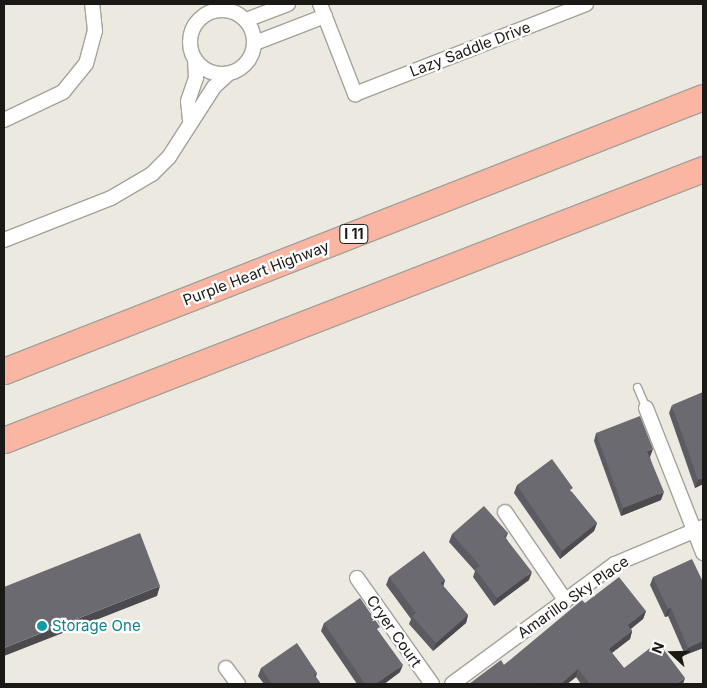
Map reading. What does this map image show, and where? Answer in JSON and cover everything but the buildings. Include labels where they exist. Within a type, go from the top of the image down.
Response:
[{"type":"highway","name":"Purple Heart Highway","points":[[4,372],[703,97]]},
{"type":"highway","points":[[4,440],[703,169]]},
{"type":"street","points":[[4,120],[63,92],[86,64],[95,31],[92,4]]},
{"type":"street","points":[[190,120],[188,101],[196,78],[196,61],[190,45],[197,22],[197,4]]},
{"type":"street","points":[[246,20],[288,4]]},
{"type":"street","name":"Lazy Saddle Drive","points":[[322,10],[355,94],[586,4]]},
{"type":"street","points":[[197,22],[210,12],[222,7],[246,20],[255,43]]},
{"type":"street","points":[[4,240],[111,198],[139,183],[169,157],[190,120],[204,106],[214,87],[228,74],[246,65],[255,43],[322,10]]},
{"type":"street","points":[[196,61],[208,71],[228,74]]},
{"type":"street","points":[[646,408],[698,529],[703,553]]},
{"type":"street","points":[[505,512],[566,600]]},
{"type":"street","name":"Amarillo Sky Place","points":[[452,684],[615,564],[698,529]]},
{"type":"street","name":"Cryer Court","points":[[357,578],[432,684]]},
{"type":"street","points":[[226,668],[238,684]]},
{"type":"lane","points":[[637,387],[646,408]]},
{"type":"place","name":"Storage One","points":[[42,626]]}]
